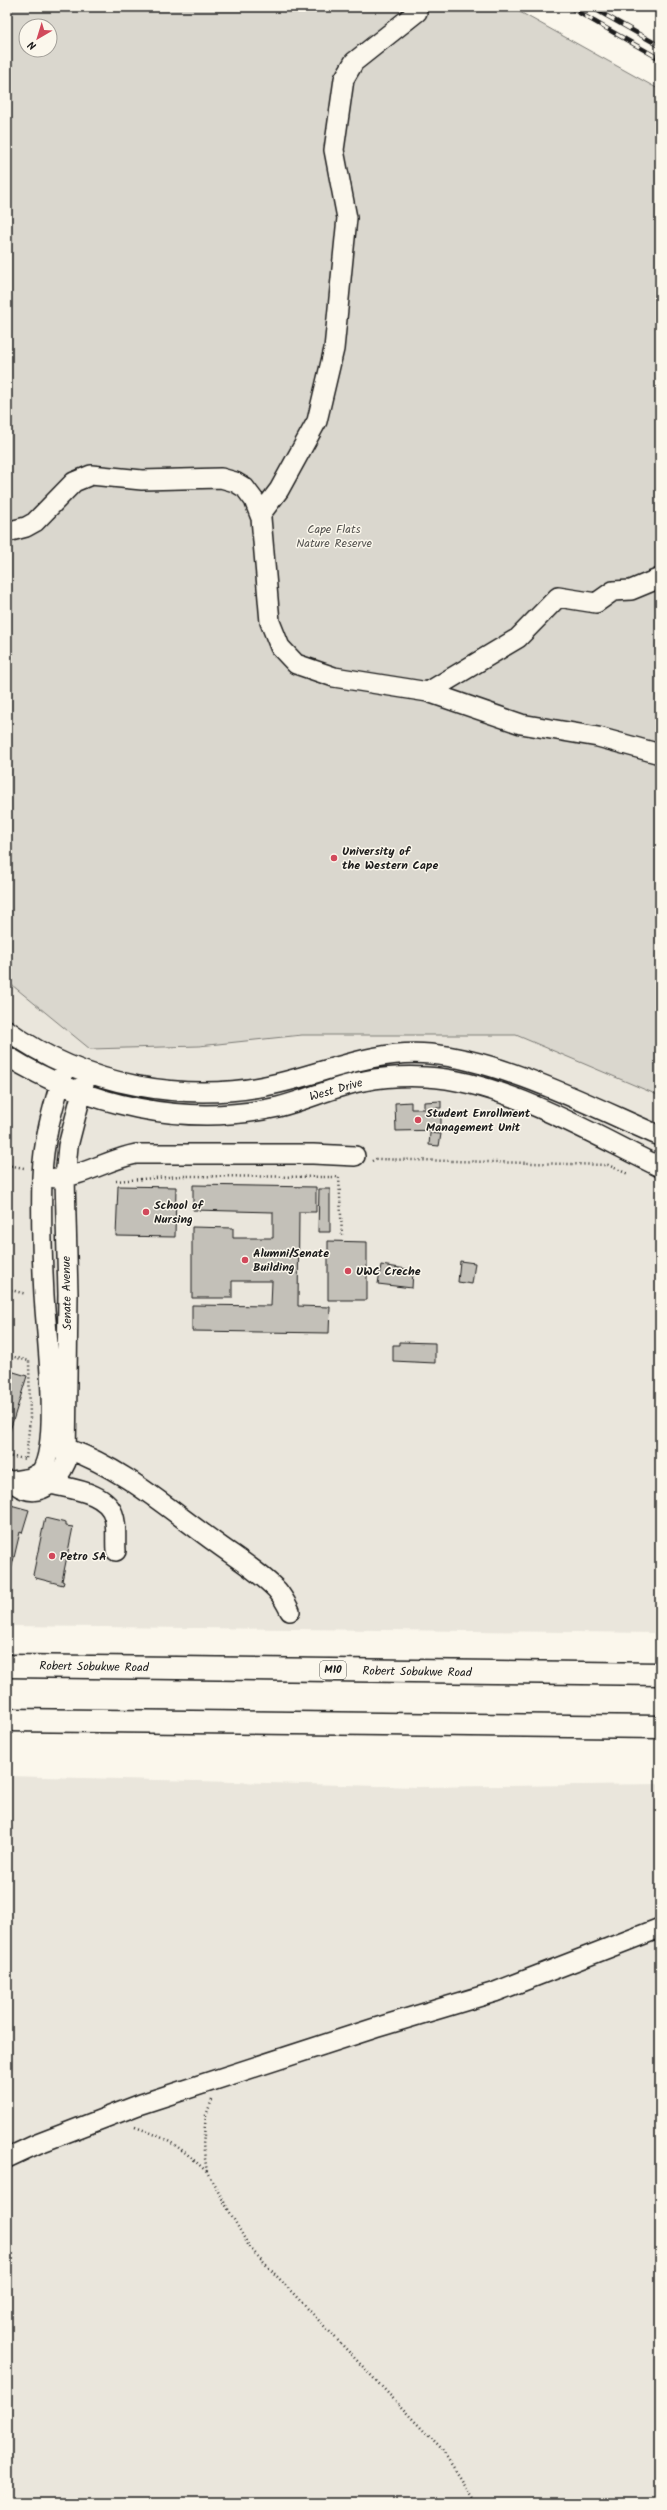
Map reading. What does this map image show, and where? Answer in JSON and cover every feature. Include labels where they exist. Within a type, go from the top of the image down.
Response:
[{"type":"main road","name":"Robert Sobukwe Road","points":[[7,1666],[660,1674]]},
{"type":"main road","points":[[7,1720],[660,1727]]},
{"type":"lane","points":[[260,515],[279,490],[316,421],[334,349],[347,218],[334,150],[344,79],[354,62],[417,12],[413,7]]},
{"type":"lane","points":[[7,532],[26,527],[35,522],[74,482],[91,475],[142,480],[221,478],[235,482],[245,488],[254,500],[260,515],[270,622],[275,637],[288,657],[296,664],[310,671],[334,677],[428,692],[522,724],[598,738],[660,754]]},
{"type":"lane","points":[[428,692],[518,638],[558,597],[596,603],[613,591],[631,590],[660,578]]},
{"type":"lane","name":"West Drive","points":[[7,1030],[66,1062],[88,1071],[137,1085],[200,1093],[244,1090],[279,1083],[360,1060],[398,1054],[430,1054],[511,1074],[660,1136]]},
{"type":"lane","name":"West Drive","points":[[7,1056],[60,1085],[82,1093],[122,1105],[162,1112],[200,1116],[243,1114],[279,1107],[364,1081],[426,1077],[462,1081],[501,1093],[548,1113],[660,1167]]},
{"type":"lane","name":"Senate Avenue","points":[[14,1483],[36,1476],[41,1472],[47,1460],[50,1439],[50,1355],[47,1334],[42,1178],[47,1134],[66,1062]]},
{"type":"lane","name":"Senate Avenue","points":[[14,1483],[36,1489],[51,1484],[62,1473],[66,1462],[68,1449],[68,1334],[66,1178],[68,1146],[88,1071]]},
{"type":"lane","points":[[42,1178],[66,1178],[109,1161],[136,1154],[313,1154],[363,1159]]},
{"type":"lane","points":[[47,1334],[68,1334]]},
{"type":"lane","points":[[68,1449],[93,1458],[124,1477],[237,1559],[276,1589],[284,1598],[290,1611]]},
{"type":"lane","points":[[51,1484],[88,1493],[97,1497],[111,1508],[115,1518],[116,1551]]},
{"type":"lane","points":[[7,2158],[109,2116],[223,2077],[375,2028],[495,1992],[660,1928]]},
{"type":"path","points":[[363,1159],[608,1165],[634,1176]]},
{"type":"path","points":[[7,1165],[26,1169]]},
{"type":"path","points":[[111,1181],[180,1176],[340,1177],[346,1174]]},
{"type":"path","points":[[340,1177],[342,1235]]},
{"type":"path","points":[[7,1355],[29,1361]]},
{"type":"path","points":[[207,2172],[203,2145],[206,2115],[223,2077]]},
{"type":"path","points":[[109,2116],[157,2134],[179,2146],[207,2172],[250,2248],[442,2450],[477,2503]]},
{"type":"shaded area","name":"Cape Flats Nature Reserve","points":[[7,7],[511,7],[660,90],[660,1633],[7,1626]]},
{"type":"shaded area","points":[[7,1776],[418,1787],[660,1784],[660,2503],[7,2503]]},
{"type":"green space","name":"Cape Flats Nature Reserve","points":[[7,7],[511,7],[660,90],[660,1096],[516,1035],[302,1035],[199,1046],[90,1049],[7,981]]},
{"type":"building","name":"Student Enrollment Management Unit","points":[[441,1101],[441,1108],[436,1108],[436,1111],[441,1111],[441,1130],[396,1131],[395,1103],[411,1102],[411,1109],[424,1109],[424,1102]]},
{"type":"building","points":[[430,1133],[441,1134],[439,1146],[429,1145]]},
{"type":"building","name":"Alumni/Senate Building","points":[[193,1185],[316,1187],[316,1212],[299,1212],[298,1306],[330,1307],[329,1333],[192,1331],[192,1305],[271,1306],[272,1281],[232,1281],[232,1298],[192,1298],[192,1227],[233,1228],[233,1238],[273,1238],[273,1212],[193,1210]]},
{"type":"building","name":"School of Nursing","points":[[118,1186],[176,1187],[175,1237],[116,1236]]},
{"type":"building","points":[[319,1189],[330,1189],[330,1232],[318,1232]]},
{"type":"building","name":"UWC Creche","points":[[328,1241],[367,1242],[367,1300],[328,1300]]},
{"type":"building","points":[[460,1261],[475,1263],[472,1284],[458,1282]]},
{"type":"building","name":"UWC Creche","points":[[381,1265],[413,1270],[412,1288],[378,1284]]},
{"type":"building","points":[[399,1342],[435,1343],[435,1363],[393,1361],[393,1345],[399,1345]]},
{"type":"building","points":[[7,1370],[27,1376],[7,1440]]},
{"type":"building","points":[[7,1504],[29,1510],[22,1533],[20,1532],[8,1583]]},
{"type":"building","name":"Petro SA","points":[[45,1518],[66,1523],[66,1526],[73,1527],[62,1581],[64,1582],[63,1585],[36,1578],[33,1575]]},
{"type":"railway","points":[[569,7],[660,59]]},
{"type":"railway","points":[[591,7],[660,46]]},
{"type":"place","name":"University of the Western Cape","points":[[334,858]]},
{"type":"place","name":"Student Enrollment Management Unit","points":[[418,1120]]},
{"type":"place","name":"School of Nursing","points":[[146,1212]]},
{"type":"place","name":"Alumni/Senate Building","points":[[245,1260]]},
{"type":"place","name":"UWC Creche","points":[[348,1271]]},
{"type":"place","name":"Petro SA","points":[[52,1556]]}]
